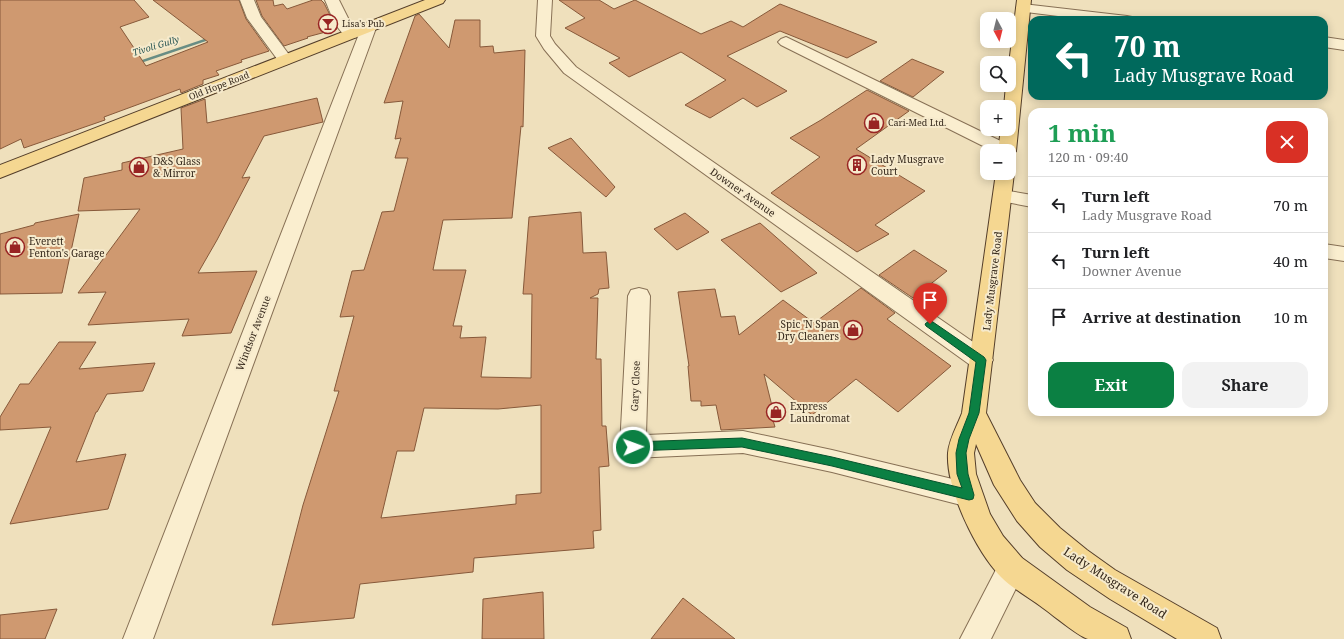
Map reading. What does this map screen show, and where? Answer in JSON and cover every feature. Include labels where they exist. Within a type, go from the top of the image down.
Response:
[{"type":"main road","name":"Old Hope Road","points":[[0,172],[438,0]]},
{"type":"main road","points":[[1008,144],[1024,4]]},
{"type":"main road","name":"Lady Musgrave Road","points":[[1004,180],[974,413],[964,439],[961,453],[963,474],[969,495],[980,522],[993,545],[1012,568],[1080,617],[1116,639]]},
{"type":"main road","name":"Lady Musgrave Road","points":[[974,413],[1006,480],[1026,511],[1051,540],[1075,560],[1206,639]]},
{"type":"street","points":[[247,0],[254,18],[285,60]]},
{"type":"street","name":"Downer Avenue","points":[[545,0],[543,36],[549,46],[570,70],[981,360]]},
{"type":"street","points":[[334,3],[346,28],[360,31]]},
{"type":"street","points":[[1024,4],[1101,16]]},
{"type":"street","name":"Windsor Avenue","points":[[138,639],[360,31]]},
{"type":"street","points":[[786,42],[993,144]]},
{"type":"street","points":[[1328,43],[1344,45]]},
{"type":"street","points":[[1003,196],[1028,200]]},
{"type":"street","points":[[1328,252],[1344,254]]},
{"type":"street","name":"Gary Close","points":[[639,296],[633,447],[742,442],[832,461],[969,495]]},
{"type":"street","points":[[975,639],[1012,568]]},
{"type":"building","points":[[0,0],[134,0],[149,17],[120,27],[146,66],[208,42],[153,0],[239,0],[246,19],[269,51],[241,60],[242,62],[216,71],[219,75],[203,80],[203,84],[181,93],[180,89],[104,117],[105,120],[24,148],[21,139],[0,149]]},
{"type":"building","points":[[256,0],[273,0],[274,6],[283,4],[287,9],[313,0],[321,0],[337,29],[307,37],[308,38],[284,46],[262,16]]},
{"type":"building","points":[[559,0],[599,0],[614,9],[635,0],[701,34],[731,21],[743,27],[780,4],[877,42],[847,58],[780,31],[727,56],[787,91],[757,107],[743,98],[710,118],[685,105],[726,80],[681,52],[629,77],[609,63],[620,58],[565,28],[585,18]]},
{"type":"building","points":[[419,14],[449,48],[455,20],[480,20],[480,47],[493,46],[494,53],[525,50],[523,127],[521,126],[512,218],[443,220],[433,270],[466,270],[453,326],[462,326],[460,338],[486,337],[481,377],[531,378],[532,294],[523,294],[529,217],[581,212],[583,253],[606,252],[609,288],[599,289],[598,294],[590,298],[598,298],[596,359],[601,359],[602,426],[606,426],[609,466],[599,467],[601,530],[593,531],[594,548],[474,558],[473,572],[360,584],[354,618],[272,625],[303,505],[339,391],[334,391],[354,316],[340,317],[352,271],[364,270],[382,212],[394,211],[408,158],[395,158],[401,138],[395,139],[403,101],[384,103],[415,16]],"holes":[[[541,405],[541,493],[516,495],[516,504],[381,518],[397,451],[414,451],[424,408],[498,409]]]},
{"type":"building","points":[[912,59],[944,72],[913,97],[880,81]]},
{"type":"building","points":[[867,90],[909,111],[856,149],[925,191],[875,225],[889,234],[857,252],[771,193],[820,157],[790,138]]},
{"type":"building","points":[[317,98],[323,122],[264,136],[242,178],[250,177],[198,273],[257,271],[231,333],[182,336],[189,319],[88,325],[106,292],[78,293],[140,209],[78,211],[84,178],[122,170],[122,163],[183,149],[181,108],[205,99],[207,123]]},
{"type":"building","points":[[571,138],[615,187],[606,197],[548,148]]},
{"type":"building","points":[[685,213],[709,232],[677,250],[654,229]]},
{"type":"building","points":[[79,214],[62,293],[0,294],[0,234],[34,225],[35,223]]},
{"type":"building","points":[[760,223],[817,273],[781,292],[721,240]]},
{"type":"building","points":[[914,250],[947,271],[913,298],[879,275]]},
{"type":"building","points":[[861,288],[895,313],[887,319],[951,366],[898,412],[856,379],[812,415],[764,374],[773,410],[770,410],[775,427],[721,430],[716,405],[701,406],[701,401],[691,401],[689,366],[678,292],[715,289],[721,317],[735,316],[739,335],[783,300],[814,323]]},
{"type":"building","points":[[59,342],[96,342],[79,369],[155,363],[143,391],[107,394],[96,412],[76,462],[126,454],[108,509],[10,524],[51,427],[0,430],[0,417],[20,384],[29,384]]},
{"type":"building","points":[[543,592],[544,639],[482,639],[483,599]]},
{"type":"building","points":[[683,598],[735,639],[651,639]]},
{"type":"building","points":[[57,609],[45,639],[0,639],[0,615]]},
{"type":"waterway","name":"Tivoli Gully","points":[[133,64],[215,37]]},
{"type":"place","name":"Lisa's Pub","points":[[328,24]]},
{"type":"place","name":"Cari-Med Ltd.","points":[[874,123]]},
{"type":"place","name":"Lady Musgrave Court","points":[[857,165]]},
{"type":"place","name":"D&S Glass & Mirror","points":[[139,167]]},
{"type":"place","name":"Everett Fenton's Garage","points":[[15,247]]},
{"type":"place","name":"Spic 'N Span Dry Cleaners","points":[[853,330]]},
{"type":"place","name":"Express Laundromat","points":[[776,412]]},
{"type":"route","points":[[633,447],[742,442],[832,461],[969,495],[963,474],[961,453],[964,439],[974,413],[981,360],[930,324]]}]
